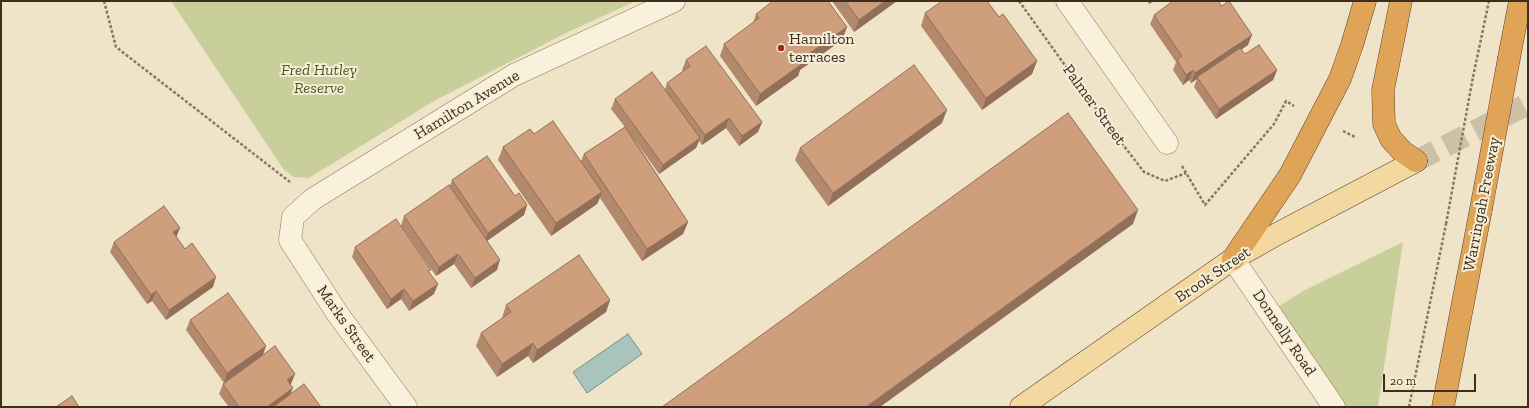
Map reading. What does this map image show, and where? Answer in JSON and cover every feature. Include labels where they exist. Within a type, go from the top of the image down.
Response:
[{"type":"highway","points":[[1233,259],[1290,175],[1336,86],[1352,45],[1365,1]]},
{"type":"highway","points":[[1401,1],[1383,90],[1382,105],[1384,124],[1391,139],[1416,161]]},
{"type":"highway","name":"Warringah Freeway","points":[[1443,407],[1520,1]]},
{"type":"main road","name":"Brook Street","points":[[1021,407],[1233,259],[1293,225],[1416,161]]},
{"type":"street","name":"Hamilton Avenue","points":[[290,240],[293,217],[313,199],[514,75],[674,1]]},
{"type":"street","points":[[1067,1],[1167,143]]},
{"type":"street","name":"Marks Street","points":[[290,240],[337,314],[406,407]]},
{"type":"street","name":"Donnelly Road","points":[[1233,259],[1334,407]]},
{"type":"path","points":[[104,1],[116,47],[313,199]]},
{"type":"path","name":"Palmer Street","points":[[1019,1],[1104,120],[1144,172],[1165,181],[1186,173]]},
{"type":"path","points":[[1409,407],[1489,1]]},
{"type":"path","points":[[1167,143],[1206,205],[1274,124],[1286,101]]},
{"type":"green space","name":"Fred Hutley Reserve","points":[[171,1],[636,1],[568,32],[434,101],[309,178],[294,177],[284,170]]},
{"type":"green space","points":[[1403,242],[1378,407],[1346,407],[1278,307],[1303,291]]},
{"type":"water","points":[[628,334],[642,354],[587,393],[573,372]]},
{"type":"building","name":"Hamilton terraces","points":[[773,1],[828,1],[847,27],[800,60],[803,63],[760,94],[724,44],[759,18],[756,14]]},
{"type":"building","points":[[845,1],[885,1],[859,20]]},
{"type":"building","points":[[942,1],[987,1],[999,17],[1003,14],[1037,61],[986,98],[925,13]]},
{"type":"building","points":[[1173,1],[1218,1],[1222,6],[1229,1],[1252,35],[1195,73],[1193,70],[1186,75],[1177,60],[1182,56],[1154,15]]},
{"type":"building","points":[[1259,45],[1277,70],[1219,109],[1197,77],[1240,48],[1245,54]]},
{"type":"building","points":[[706,46],[762,122],[742,136],[729,118],[705,135],[667,83],[690,66],[686,60]]},
{"type":"building","points":[[914,65],[947,110],[833,193],[800,148]]},
{"type":"building","points":[[652,72],[700,138],[663,165],[615,99]]},
{"type":"building","points":[[1068,113],[1138,210],[866,407],[662,407]]},
{"type":"building","points":[[553,121],[602,192],[556,223],[503,147],[530,129],[534,134]]},
{"type":"building","points":[[625,127],[688,222],[647,249],[584,154]]},
{"type":"building","points":[[487,156],[515,196],[519,193],[527,205],[488,233],[452,180]]},
{"type":"building","points":[[449,185],[500,260],[475,278],[458,254],[439,267],[404,216]]},
{"type":"building","points":[[164,206],[180,228],[173,232],[185,249],[192,243],[216,277],[169,310],[156,291],[151,295],[114,242]]},
{"type":"building","points":[[396,219],[431,270],[428,271],[438,284],[413,301],[404,289],[391,299],[355,247]]},
{"type":"building","points":[[579,255],[610,300],[537,350],[533,343],[502,364],[481,333],[511,312],[506,305]]},
{"type":"building","points":[[228,293],[266,346],[227,373],[190,320]]},
{"type":"building","points":[[275,346],[295,374],[287,380],[293,388],[267,407],[239,407],[223,384]]},
{"type":"building","points":[[304,384],[321,407],[273,407]]},
{"type":"building","points":[[72,396],[79,407],[56,407]]},
{"type":"tunnel","points":[[1416,161],[1528,104]]},
{"type":"place","name":"Hamilton terraces","points":[[781,48]]}]
